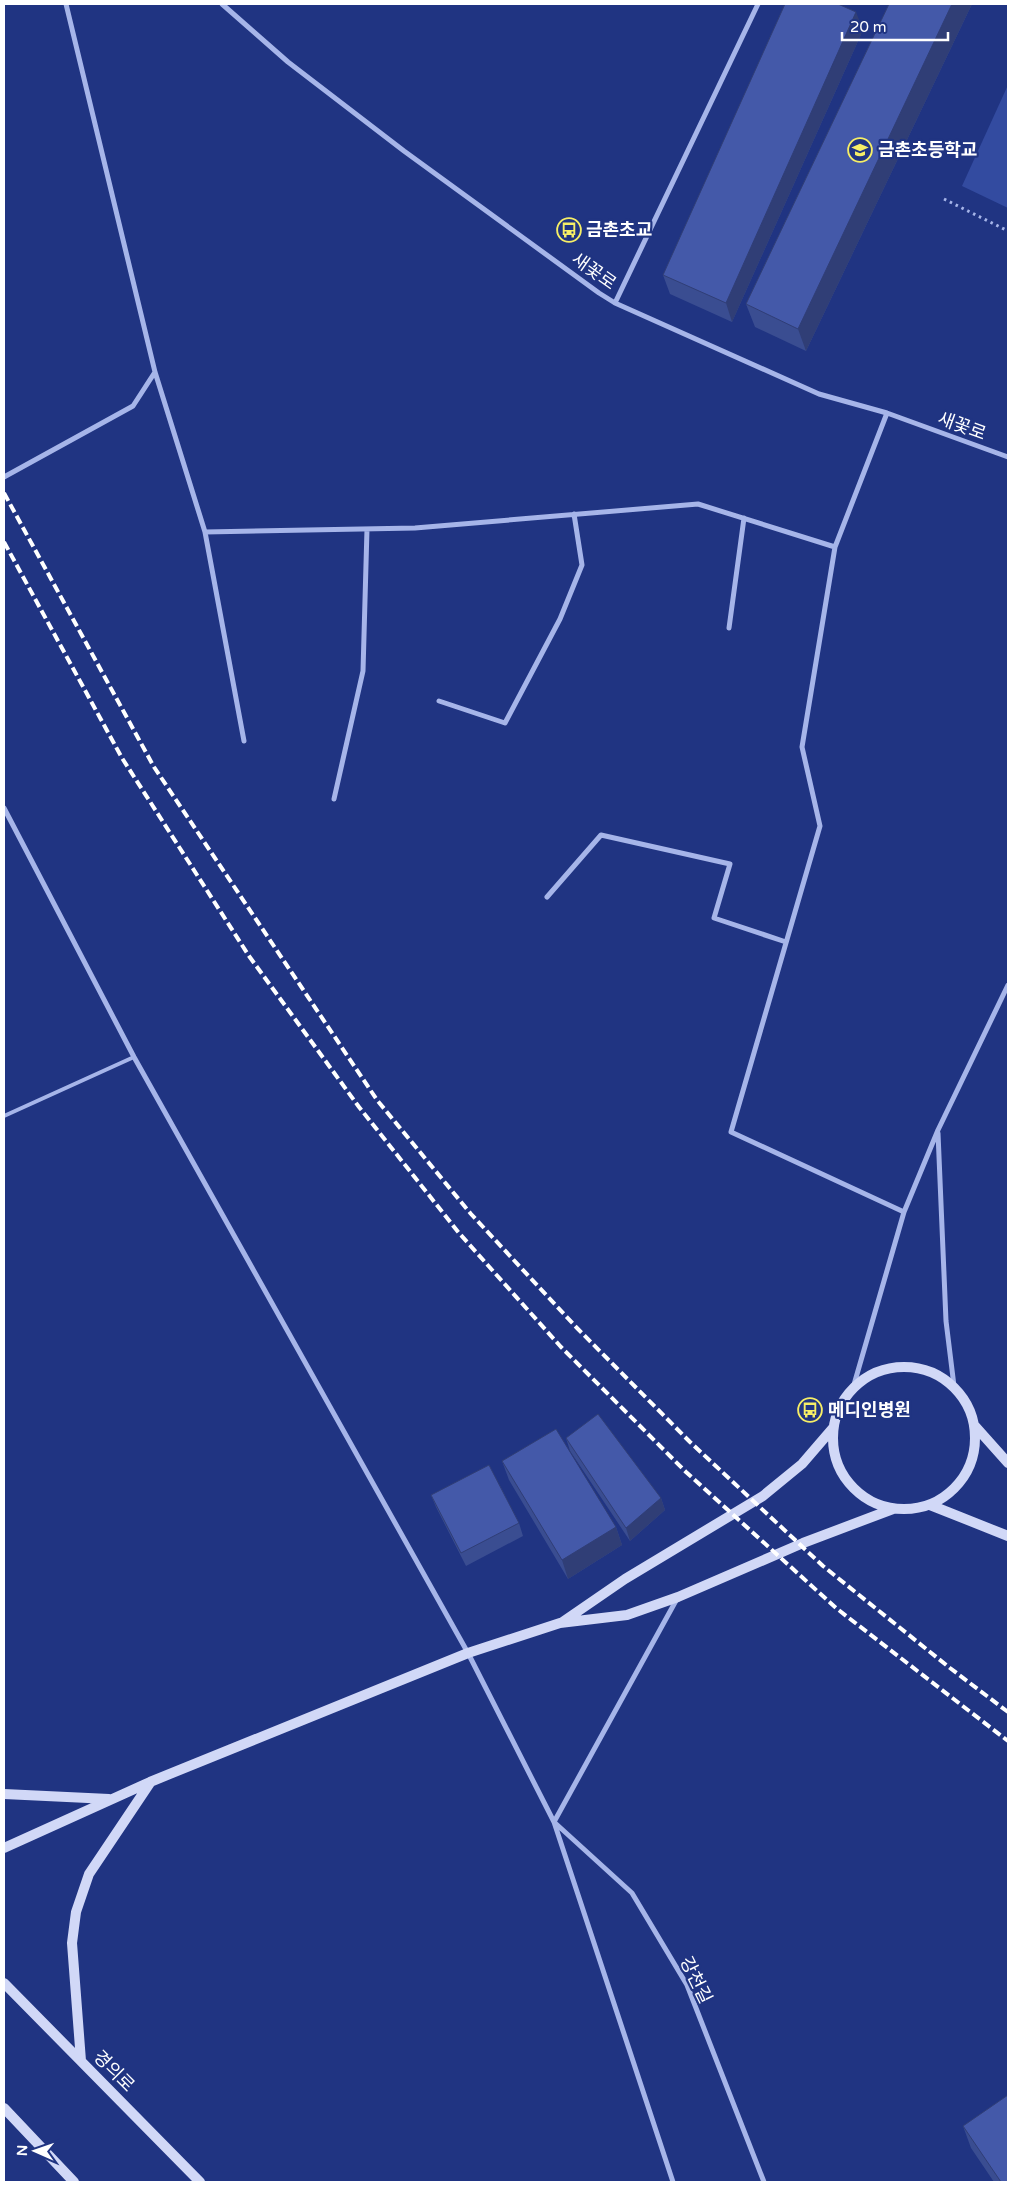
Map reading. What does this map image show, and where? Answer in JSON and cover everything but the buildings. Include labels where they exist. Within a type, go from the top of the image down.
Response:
[{"type":"street","points":[[66,4],[155,372],[205,532],[244,741]]},
{"type":"street","name":"새꽃로","points":[[222,4],[288,62],[404,151],[591,287],[615,302],[819,394],[887,413],[1008,457]]},
{"type":"street","points":[[615,302],[758,4]]},
{"type":"street","points":[[4,477],[134,406],[155,372]]},
{"type":"street","points":[[887,413],[835,548],[802,747],[820,826],[731,1132],[904,1212]]},
{"type":"street","points":[[205,532],[414,528],[698,504],[835,548]]},
{"type":"street","points":[[439,701],[505,722],[560,619],[582,565],[574,514]]},
{"type":"street","points":[[729,628],[744,518]]},
{"type":"street","points":[[334,799],[363,671],[366,529]]},
{"type":"street","points":[[4,808],[134,1057],[468,1653],[554,1822],[673,2182]]},
{"type":"street","points":[[547,897],[601,835],[730,864],[714,918],[786,942]]},
{"type":"street","points":[[853,1388],[904,1212],[938,1130],[1008,984]]},
{"type":"street","points":[[938,1130],[946,1320],[954,1386]]},
{"type":"street","points":[[899,1366],[914,1366],[936,1373],[954,1386],[968,1404],[975,1426],[976,1446],[971,1464],[961,1481],[947,1495],[930,1505],[912,1509],[893,1509],[872,1502],[854,1489],[840,1471],[833,1450],[833,1428],[840,1406],[853,1388],[871,1374],[899,1366]]},
{"type":"street","points":[[975,1426],[1008,1464]]},
{"type":"street","points":[[560,1623],[625,1579],[763,1496],[802,1464],[833,1428]]},
{"type":"street","points":[[930,1505],[1008,1536]]},
{"type":"street","points":[[4,1848],[150,1782],[468,1653],[560,1623],[628,1615],[678,1597],[803,1544],[893,1509]]},
{"type":"street","points":[[554,1822],[678,1597]]},
{"type":"street","points":[[81,2061],[72,1943],[76,1912],[89,1874],[150,1782]]},
{"type":"street","points":[[4,1794],[113,1799]]},
{"type":"street","name":"강천길","points":[[554,1822],[632,1893],[687,1985],[764,2182]]},
{"type":"street","name":"경의로","points":[[4,1983],[200,2182]]},
{"type":"street","points":[[4,2108],[74,2182]]},
{"type":"lane","points":[[4,1116],[134,1057]]},
{"type":"path","points":[[944,199],[1008,231]]},
{"type":"shaded area","points":[[1008,85],[1008,208],[962,186]]},
{"type":"railway","points":[[4,493],[154,767],[377,1100],[471,1214],[576,1327],[690,1442],[823,1566],[1008,1712]]},
{"type":"railway","points":[[4,542],[122,758],[249,956],[359,1107],[459,1233],[561,1347],[686,1472],[836,1608],[1008,1741]]},
{"type":"place","name":"금촌초등학교","points":[[860,150]]},
{"type":"place","name":"금촌초교","points":[[569,230]]},
{"type":"place","name":"메디인병원","points":[[810,1410]]}]
